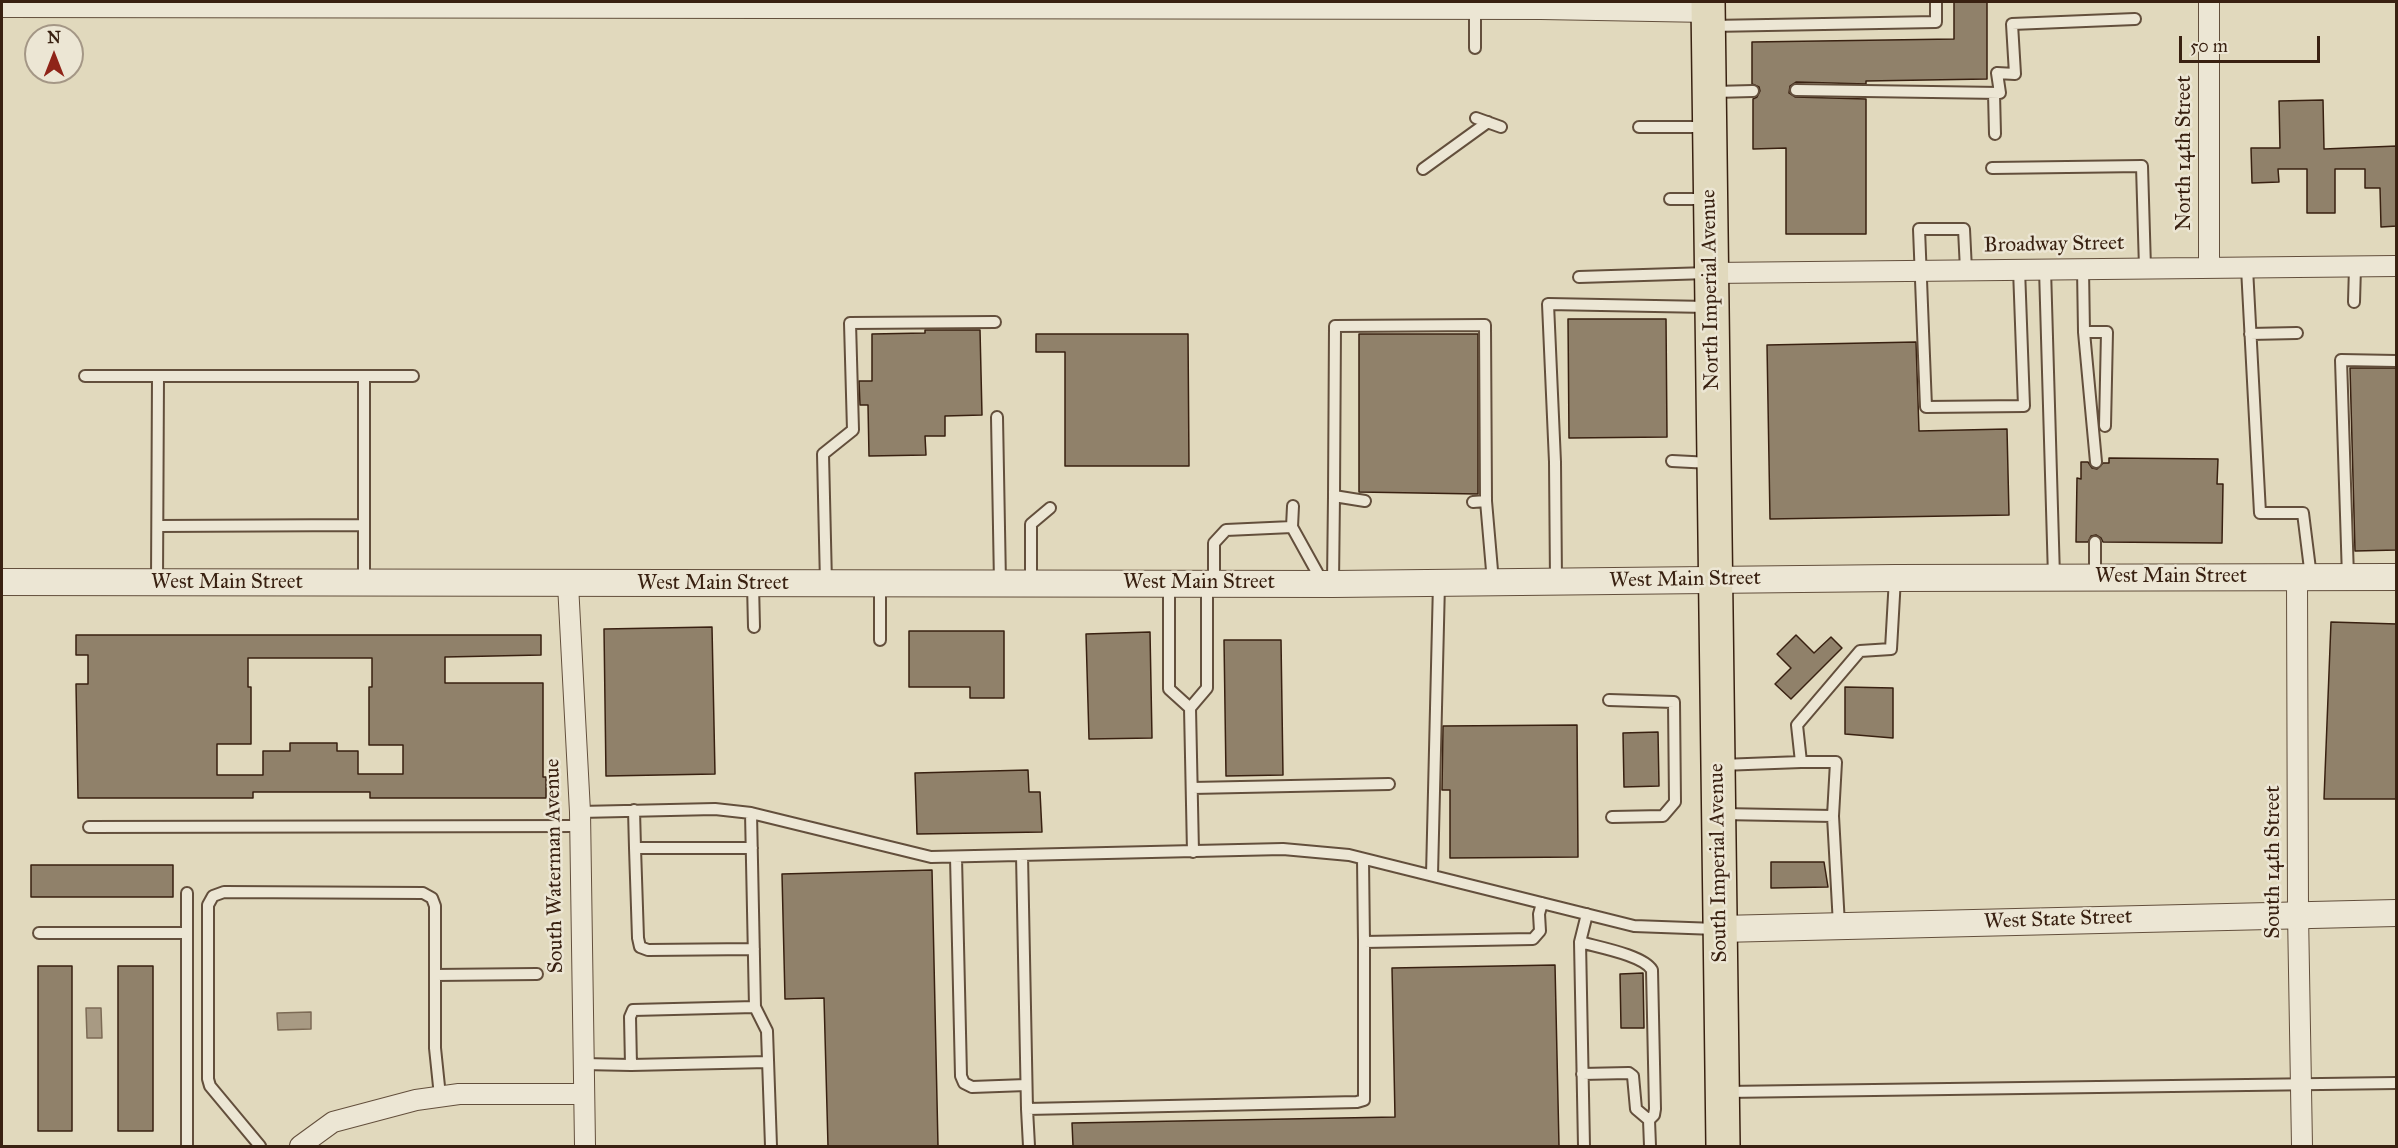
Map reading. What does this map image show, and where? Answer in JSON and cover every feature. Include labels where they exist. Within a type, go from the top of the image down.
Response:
[{"type":"highway","name":"North Imperial Avenue","points":[[1708,13],[1715,579]]},
{"type":"highway","name":"South Imperial Avenue","points":[[1715,579],[1723,1146]]},
{"type":"street","name":"North 14th Street","points":[[2209,2],[2209,268]]},
{"type":"street","points":[[2,7],[441,5],[1475,9],[1541,5],[1708,13]]},
{"type":"street","name":"Broadway Street","points":[[1711,273],[2397,266]]},
{"type":"street","name":"South 14th Street","points":[[2302,1146],[2298,914],[2304,577]]},
{"type":"street","name":"West Main Street","points":[[2,582],[1556,583],[1715,579],[2397,577]]},
{"type":"street","name":"South Waterman Avenue","points":[[568,584],[580,819],[585,1146]]},
{"type":"street","name":"West State Street","points":[[1720,929],[2397,912]]},
{"type":"street","points":[[300,1146],[333,1122],[440,1096],[584,1094]]},
{"type":"lane","points":[[1708,13],[1936,22],[1936,2]]},
{"type":"lane","points":[[1475,9],[1475,48]]},
{"type":"lane","points":[[1796,90],[2000,93],[1997,73],[2015,74],[2012,24],[2135,20]]},
{"type":"lane","points":[[1709,92],[1753,91]]},
{"type":"lane","points":[[1994,93],[1995,134]]},
{"type":"lane","points":[[1476,118],[1501,127]]},
{"type":"lane","points":[[1423,169],[1488,122]]},
{"type":"lane","points":[[1639,127],[1709,127]]},
{"type":"lane","points":[[1992,168],[2142,166],[2145,268]]},
{"type":"lane","points":[[1670,199],[1710,199]]},
{"type":"lane","points":[[1965,270],[1964,229],[1919,229],[1926,407],[2024,406],[2019,269]]},
{"type":"lane","points":[[2247,267],[2260,513],[2303,513],[2304,577]]},
{"type":"lane","points":[[2354,302],[2355,267]]},
{"type":"lane","points":[[2045,269],[2054,577]]},
{"type":"lane","points":[[2083,269],[2084,333],[2096,462]]},
{"type":"lane","points":[[1579,277],[1711,273]]},
{"type":"lane","points":[[1556,583],[1555,462],[1548,304],[1712,307]]},
{"type":"lane","points":[[826,583],[823,454],[853,430],[850,323],[995,322]]},
{"type":"lane","points":[[1328,583],[1334,496],[1335,326],[1485,325],[1486,501],[1493,583]]},
{"type":"lane","points":[[2084,333],[2107,332],[2105,426]]},
{"type":"lane","points":[[2250,334],[2297,333]]},
{"type":"lane","points":[[2348,577],[2341,360],[2397,361]]},
{"type":"lane","points":[[85,376],[413,376]]},
{"type":"lane","points":[[157,582],[158,376]]},
{"type":"lane","points":[[364,376],[364,583]]},
{"type":"lane","points":[[997,417],[1000,583]]},
{"type":"lane","points":[[1672,461],[1714,463]]},
{"type":"lane","points":[[1334,496],[1365,501]]},
{"type":"lane","points":[[1473,502],[1486,501]]},
{"type":"lane","points":[[1293,506],[1292,527],[1328,583]]},
{"type":"lane","points":[[1031,583],[1031,524],[1050,508]]},
{"type":"lane","points":[[158,526],[364,525]]},
{"type":"lane","points":[[1193,852],[1190,708],[1207,688],[1214,543],[1226,530],[1292,527]]},
{"type":"lane","points":[[2094,577],[2095,542]]},
{"type":"lane","points":[[1801,762],[1797,725],[1860,651],[1891,649],[1895,578]]},
{"type":"lane","points":[[880,583],[880,640]]},
{"type":"lane","points":[[1169,583],[1169,689],[1190,708]]},
{"type":"lane","points":[[1432,875],[1439,583]]},
{"type":"lane","points":[[753,584],[754,627]]},
{"type":"lane","points":[[1609,700],[1674,702],[1675,802],[1663,816],[1612,817]]},
{"type":"lane","points":[[1718,765],[1836,762],[1833,816],[1839,926]]},
{"type":"lane","points":[[1192,788],[1389,784]]},
{"type":"lane","points":[[89,827],[580,819],[634,810],[715,809],[751,813],[931,857],[1283,849],[1349,855],[1634,926],[1720,929]]},
{"type":"lane","points":[[634,810],[640,947],[648,950],[754,949]]},
{"type":"lane","points":[[751,813],[755,1007],[767,1031],[771,1146]]},
{"type":"lane","points":[[1719,814],[1833,816]]},
{"type":"lane","points":[[635,848],[752,848]]},
{"type":"lane","points":[[1022,855],[1029,1146]]},
{"type":"lane","points":[[956,857],[961,1076],[964,1083],[972,1087],[1026,1085]]},
{"type":"lane","points":[[1027,1109],[1357,1102],[1364,1100],[1363,858]]},
{"type":"lane","points":[[260,1146],[210,1086],[208,1079],[208,905],[213,896],[224,892],[423,893],[432,898],[435,906],[435,1048],[440,1096]]},
{"type":"lane","points":[[187,893],[187,1146]]},
{"type":"lane","points":[[1364,942],[1533,939],[1540,931],[1539,914],[1542,903]]},
{"type":"lane","points":[[1584,1146],[1580,942],[1587,914]]},
{"type":"lane","points":[[39,933],[187,933]]},
{"type":"lane","points":[[1580,942],[1637,959],[1649,965],[1652,970],[1656,1109],[1649,1120],[1650,1146]]},
{"type":"lane","points":[[435,975],[537,974]]},
{"type":"lane","points":[[631,1065],[630,1017],[633,1010],[755,1007]]},
{"type":"lane","points":[[583,1064],[768,1062]]},
{"type":"lane","points":[[1582,1074],[1629,1073],[1633,1076],[1636,1109],[1649,1120]]},
{"type":"lane","points":[[1722,1092],[2397,1083]]},
{"type":"shaded area","points":[[86,1008],[101,1008],[102,1038],[87,1038]]},
{"type":"shaded area","points":[[311,1012],[311,1029],[278,1030],[277,1013]]},
{"type":"building","points":[[1954,2],[1987,2],[1987,79],[1866,81],[1866,84],[1796,82],[1790,86],[1789,93],[1795,97],[1866,99],[1866,234],[1786,234],[1786,148],[1753,149],[1753,99],[1760,91],[1759,87],[1752,84],[1752,42],[1954,39]]},
{"type":"building","points":[[2323,100],[2324,149],[2397,146],[2397,226],[2381,227],[2380,188],[2365,188],[2365,169],[2335,169],[2335,213],[2307,213],[2307,169],[2278,169],[2279,182],[2252,183],[2251,148],[2280,148],[2279,101]]},
{"type":"building","points":[[1568,319],[1666,319],[1667,437],[1569,438]]},
{"type":"building","points":[[925,330],[980,330],[982,415],[945,416],[945,436],[925,436],[926,455],[869,456],[868,405],[860,405],[859,381],[872,381],[872,334],[925,333]]},
{"type":"building","points":[[1036,334],[1188,334],[1189,466],[1065,466],[1065,352],[1036,352]]},
{"type":"building","points":[[1359,334],[1478,334],[1478,494],[1359,492]]},
{"type":"building","points":[[1916,342],[1919,431],[2007,429],[2009,515],[1770,519],[1767,345]]},
{"type":"building","points":[[2350,368],[2397,368],[2397,550],[2355,551]]},
{"type":"building","points":[[2109,458],[2218,459],[2217,484],[2223,484],[2222,543],[2103,542],[2096,535],[2091,536],[2088,542],[2076,542],[2077,478],[2081,479],[2081,462],[2088,462],[2092,468],[2097,469],[2103,463],[2109,463]]},
{"type":"building","points":[[2331,622],[2397,624],[2397,799],[2324,799]]},
{"type":"building","points":[[712,627],[715,774],[606,776],[604,629]]},
{"type":"building","points":[[909,631],[1004,631],[1004,698],[970,698],[970,687],[909,687]]},
{"type":"building","points":[[1150,632],[1152,738],[1089,739],[1086,634]]},
{"type":"building","points":[[76,635],[541,635],[541,655],[445,657],[445,683],[543,683],[543,777],[546,777],[546,798],[370,798],[370,792],[253,792],[253,798],[78,798],[76,684],[88,684],[88,655],[76,655]],"holes":[[[248,658],[372,658],[372,687],[369,687],[369,745],[403,745],[403,774],[358,774],[358,751],[337,751],[337,743],[290,743],[290,751],[263,751],[263,775],[217,775],[217,744],[251,744],[251,687],[248,687]]]},
{"type":"building","points":[[1796,635],[1814,653],[1831,637],[1842,648],[1791,699],[1775,684],[1791,668],[1777,654]]},
{"type":"building","points":[[1224,640],[1281,640],[1283,775],[1226,776]]},
{"type":"building","points":[[1845,687],[1893,688],[1893,738],[1845,734]]},
{"type":"building","points":[[1577,725],[1578,857],[1450,858],[1450,790],[1442,790],[1443,726]]},
{"type":"building","points":[[1658,732],[1659,786],[1624,787],[1623,733]]},
{"type":"building","points":[[1028,770],[1029,792],[1040,792],[1042,832],[917,834],[915,773]]},
{"type":"building","points":[[1771,862],[1824,862],[1828,887],[1771,888]]},
{"type":"building","points":[[31,865],[173,865],[173,897],[31,897]]},
{"type":"building","points":[[932,870],[938,1146],[828,1146],[824,998],[785,999],[782,874]]},
{"type":"building","points":[[1555,965],[1559,1146],[1073,1146],[1072,1123],[1395,1117],[1392,968]]},
{"type":"building","points":[[38,966],[72,966],[72,1131],[38,1131]]},
{"type":"building","points":[[118,966],[153,966],[153,1131],[118,1131]]},
{"type":"building","points":[[1643,973],[1644,1028],[1621,1028],[1620,974]]}]
